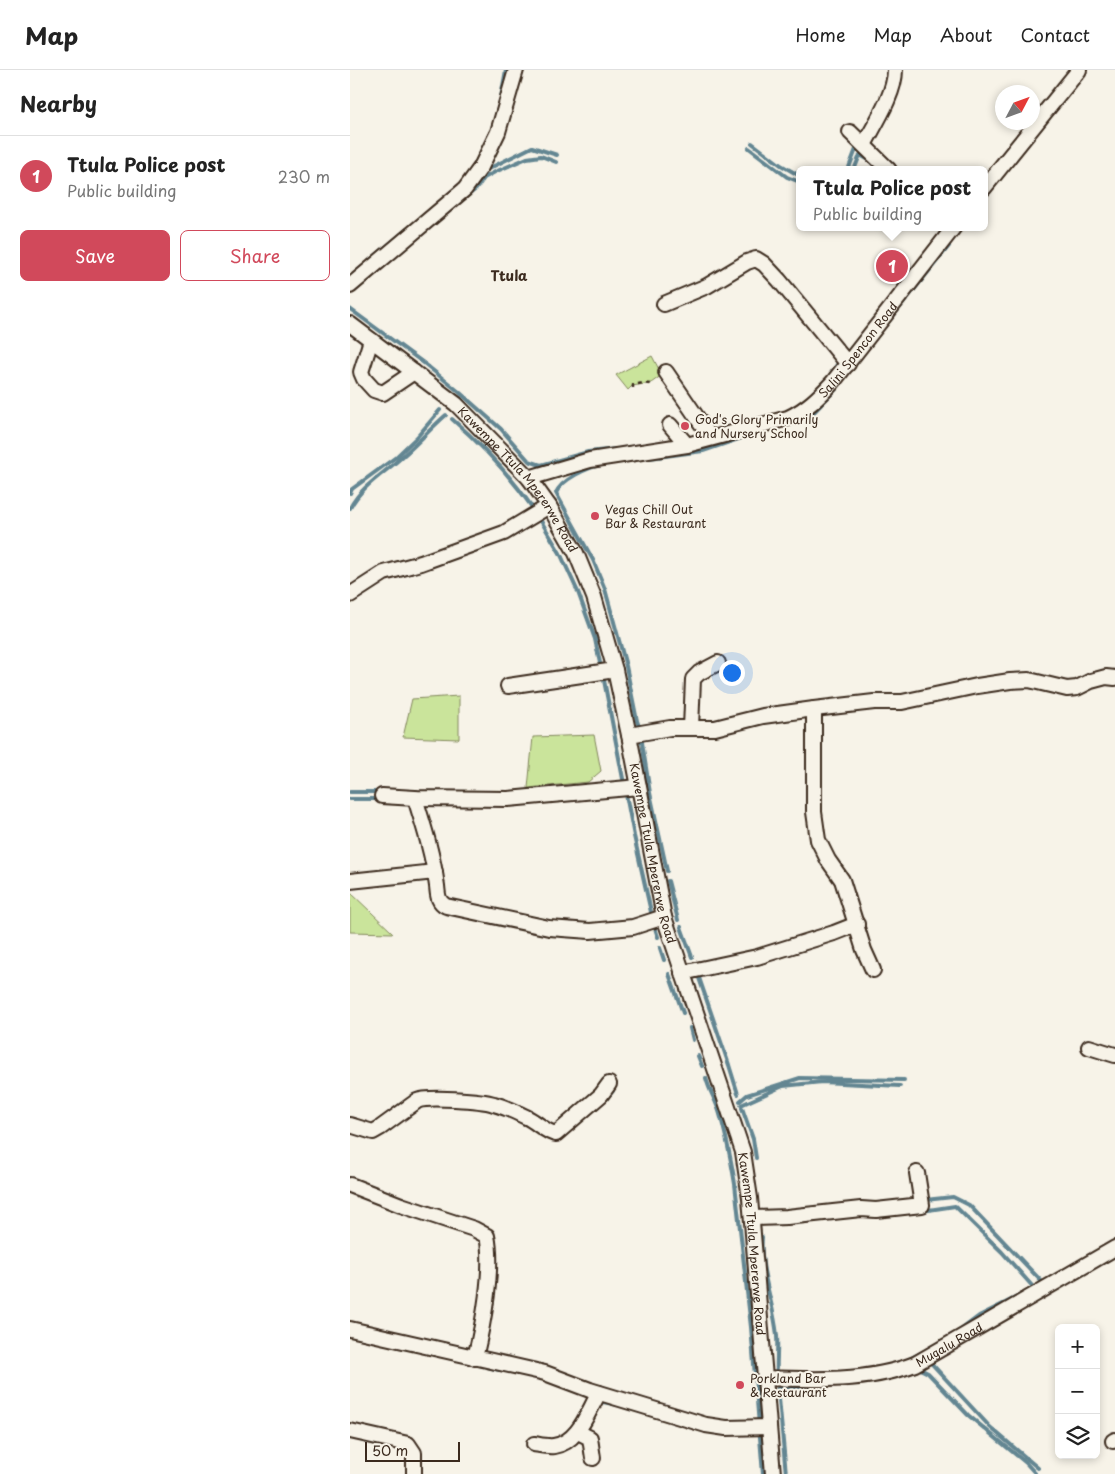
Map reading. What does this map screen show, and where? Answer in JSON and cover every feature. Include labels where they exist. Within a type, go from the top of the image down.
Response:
[{"type":"street","points":[[350,286],[465,189],[481,167],[498,132],[516,70]]},
{"type":"street","points":[[864,145],[891,91],[895,79],[895,70]]},
{"type":"street","points":[[988,183],[1079,70]]},
{"type":"street","points":[[850,132],[885,166]]},
{"type":"street","name":"Salini Spencon Road","points":[[529,478],[590,460],[687,445],[788,418],[801,412],[814,403],[848,364],[948,231]]},
{"type":"street","points":[[664,304],[707,286],[747,262],[756,259],[764,264],[779,280],[848,364]]},
{"type":"street","name":"Kawempe Ttula Mpererwe Road","points":[[350,324],[456,404],[529,478],[576,553],[594,597],[615,670],[664,917],[743,1152],[752,1218],[773,1474]]},
{"type":"street","points":[[371,340],[361,372],[364,380],[377,392],[383,393],[414,372]]},
{"type":"street","points":[[666,372],[711,438]]},
{"type":"street","points":[[670,425],[687,445]]},
{"type":"street","points":[[350,594],[384,573],[421,563],[504,533],[548,506]]},
{"type":"street","points":[[691,728],[694,679],[718,663]]},
{"type":"street","points":[[508,686],[615,670]]},
{"type":"street","points":[[629,734],[670,728],[715,728],[764,716],[814,709],[874,702],[902,702],[1010,681],[1029,680],[1067,689],[1077,688],[1091,681],[1106,677],[1115,678]]},
{"type":"street","points":[[814,709],[816,834],[828,860],[842,880],[864,950],[873,970]]},
{"type":"street","points":[[382,796],[508,799],[639,787]]},
{"type":"street","points":[[414,798],[424,826],[435,872],[438,899],[446,906],[549,928],[590,931],[633,927],[664,917]]},
{"type":"street","points":[[350,881],[435,872]]},
{"type":"street","points":[[682,973],[757,957],[857,924]]},
{"type":"street","points":[[1089,1047],[1115,1055]]},
{"type":"street","points":[[350,1125],[372,1132],[417,1100],[435,1098],[492,1103],[531,1119],[551,1133],[556,1134],[601,1095],[609,1084]]},
{"type":"street","points":[[752,1218],[787,1217],[861,1209],[876,1210],[922,1204],[916,1173]]},
{"type":"street","points":[[350,1185],[401,1205],[474,1229],[487,1236],[489,1256],[486,1292],[475,1358]]},
{"type":"street","name":"Mugalu Road","points":[[764,1378],[820,1380],[882,1374],[899,1370],[915,1364],[1115,1248]]},
{"type":"street","points":[[350,1329],[545,1373],[599,1393],[706,1425],[726,1428],[769,1427]]},
{"type":"street","points":[[534,1444],[554,1446],[566,1441],[578,1432],[599,1393]]},
{"type":"street","points":[[350,1431],[408,1444],[414,1453],[414,1474]]},
{"type":"street","points":[[578,1432],[590,1438],[593,1458]]},
{"type":"path","points":[[633,388],[633,385],[637,383],[650,384]]},
{"type":"green space","points":[[652,356],[662,375],[651,383],[632,386],[628,390],[616,375]]},
{"type":"green space","points":[[459,696],[459,739],[403,737],[412,699]]},
{"type":"green space","points":[[594,735],[601,771],[588,782],[528,788],[533,737]]},
{"type":"green space","points":[[350,892],[393,933],[350,932]]},
{"type":"waterway","points":[[501,97],[506,70]]},
{"type":"waterway","points":[[752,143],[796,174]]},
{"type":"waterway","points":[[850,166],[858,144]]},
{"type":"waterway","points":[[484,171],[532,147],[557,155]]},
{"type":"waterway","points":[[749,148],[787,177],[796,180]]},
{"type":"waterway","points":[[856,166],[860,155],[875,166]]},
{"type":"waterway","points":[[436,221],[476,189],[484,178],[495,172],[527,158],[541,156],[556,162]]},
{"type":"waterway","points":[[369,261],[407,229]]},
{"type":"waterway","points":[[886,325],[949,246]]},
{"type":"waterway","points":[[350,309],[425,364],[458,391],[501,429],[529,461],[541,465],[588,452],[616,449]]},
{"type":"waterway","points":[[828,378],[839,359]]},
{"type":"waterway","points":[[793,422],[813,413],[836,389]]},
{"type":"waterway","points":[[350,493],[352,489],[396,457],[417,437],[440,410]]},
{"type":"waterway","points":[[350,508],[367,486],[409,451],[446,415]]},
{"type":"waterway","points":[[452,419],[496,462],[534,510]]},
{"type":"waterway","points":[[650,458],[703,451],[750,435]]},
{"type":"waterway","points":[[601,465],[589,468],[569,479],[563,483],[556,493],[593,560],[605,589],[626,666],[640,729]]},
{"type":"waterway","points":[[538,516],[560,553],[578,592],[595,639],[601,668]]},
{"type":"waterway","points":[[603,675],[634,836],[651,912]]},
{"type":"waterway","points":[[641,736],[650,793],[667,871]]},
{"type":"waterway","points":[[350,792],[380,792]]},
{"type":"waterway","points":[[350,799],[379,799]]},
{"type":"waterway","points":[[668,881],[678,920]]},
{"type":"waterway","points":[[654,925],[658,937]]},
{"type":"waterway","points":[[681,927],[692,957]]},
{"type":"waterway","points":[[660,948],[664,960]]},
{"type":"waterway","points":[[697,972],[738,1094]]},
{"type":"waterway","points":[[669,974],[683,1013]]},
{"type":"waterway","points":[[690,1028],[693,1040]]},
{"type":"waterway","points":[[698,1056],[702,1066]]},
{"type":"waterway","points":[[706,1078],[722,1120],[735,1184],[751,1327],[763,1474]]},
{"type":"waterway","points":[[740,1101],[747,1095],[800,1078],[904,1080]]},
{"type":"waterway","points":[[741,1105],[783,1086],[822,1082],[900,1086]]},
{"type":"waterway","points":[[606,1099],[613,1091]]},
{"type":"waterway","points":[[742,1108],[753,1139],[756,1158]]},
{"type":"waterway","points":[[925,1200],[953,1197],[969,1205],[1044,1284]]},
{"type":"waterway","points":[[922,1211],[955,1206],[1002,1252],[1034,1288]]},
{"type":"waterway","points":[[762,1237],[763,1262],[777,1336],[777,1375]]},
{"type":"waterway","points":[[955,1334],[979,1316],[1031,1290]]},
{"type":"waterway","points":[[905,1361],[925,1351]]},
{"type":"waterway","points":[[934,1360],[931,1363],[990,1427],[1038,1468]]},
{"type":"waterway","points":[[472,1363],[499,1370]]},
{"type":"waterway","points":[[918,1368],[928,1373],[968,1415],[1026,1463],[1035,1473]]},
{"type":"waterway","points":[[786,1474],[778,1388],[824,1386]]},
{"type":"waterway","points":[[598,1401],[618,1405]]},
{"type":"place","name":"Ttula Police post","points":[[892,266]]},
{"type":"place","name":"God's Glory Primarily and Nursery School","points":[[685,426]]},
{"type":"place","name":"Vegas Chill Out Bar & Restaurant","points":[[595,516]]},
{"type":"place","name":"Porkland Bar & Restaurant","points":[[740,1385]]},
{"type":"district","name":"Ttula","points":[[509,275]]}]
